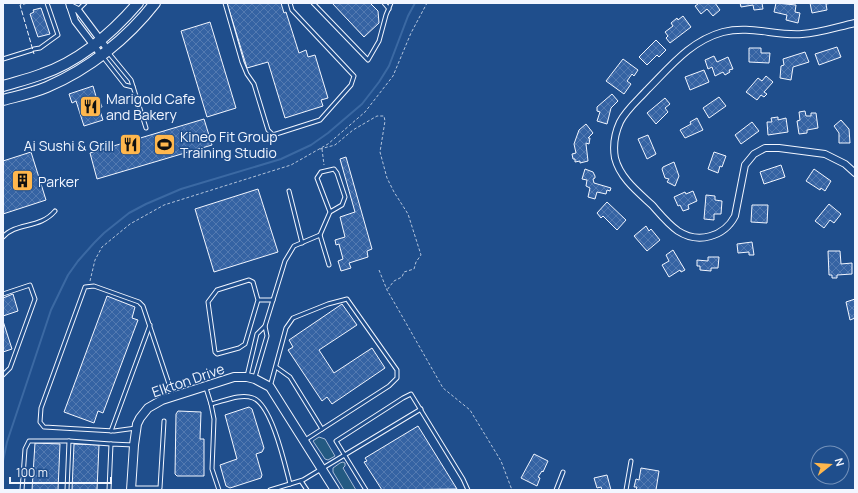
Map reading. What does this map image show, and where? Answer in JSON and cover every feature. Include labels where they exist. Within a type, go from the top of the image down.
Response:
[{"type":"main road","points":[[3,86],[43,74],[78,56],[97,43],[127,16],[138,3]]},
{"type":"main road","points":[[3,100],[46,87],[85,67],[137,25],[155,3]]},
{"type":"street","points":[[70,4],[78,10],[104,53]]},
{"type":"street","points":[[70,4],[75,21],[97,43]]},
{"type":"street","points":[[855,24],[802,34],[782,34],[750,30],[736,30],[706,39],[681,55],[625,115],[617,128],[614,151],[622,173],[637,192],[673,227],[693,237],[714,236],[731,223],[737,209],[745,165],[754,154],[759,151],[772,147],[825,154],[845,164],[855,173]]},
{"type":"street","name":"Elkton Drive","points":[[131,489],[136,428],[140,418],[148,408],[162,400],[225,379],[246,377],[255,379],[270,387],[305,440],[335,490]]},
{"type":"lane","points":[[3,59],[40,48],[58,35],[47,3]]},
{"type":"lane","points":[[78,10],[85,3]]},
{"type":"lane","points":[[224,3],[242,62],[247,74],[254,84],[268,130],[273,135],[320,120],[351,85],[354,76],[292,10],[290,3]]},
{"type":"lane","points":[[313,3],[368,60],[379,41],[391,3]]},
{"type":"lane","points":[[384,3],[389,9]]},
{"type":"lane","points":[[104,53],[125,85],[133,87]]},
{"type":"lane","points":[[104,53],[131,80],[146,128]]},
{"type":"lane","points":[[329,265],[320,235],[330,212],[342,205],[346,197],[338,173],[334,169],[321,172],[317,178],[330,212]]},
{"type":"lane","points":[[289,191],[302,243]]},
{"type":"lane","points":[[3,238],[8,231],[41,222],[50,217],[55,211]]},
{"type":"lane","points":[[246,377],[257,334],[265,326],[285,261],[294,246],[320,235]]},
{"type":"lane","points":[[249,280],[253,282],[258,300],[245,344],[239,348],[217,354],[214,352],[208,302],[218,290],[249,280]]},
{"type":"lane","points":[[3,294],[30,285],[35,299],[10,368],[3,375]]},
{"type":"lane","points":[[136,428],[111,431],[44,427],[40,422],[41,408],[85,287],[94,286],[139,302],[143,306],[173,396]]},
{"type":"lane","points":[[270,387],[286,328],[293,318],[328,304],[347,299],[397,370],[397,378],[389,386],[305,440]]},
{"type":"lane","points":[[258,300],[273,300]]},
{"type":"lane","points":[[111,431],[150,325]]},
{"type":"lane","points":[[255,379],[267,336],[265,326]]},
{"type":"lane","points":[[276,367],[290,377],[322,429]]},
{"type":"lane","points":[[205,386],[214,419],[212,469],[219,490]]},
{"type":"lane","points":[[366,490],[336,441],[411,394],[463,479],[468,490]]},
{"type":"lane","points":[[211,404],[242,396],[254,398],[265,408],[275,432],[290,484]]},
{"type":"lane","points":[[270,490],[302,481],[421,409]]},
{"type":"lane","points":[[131,489],[160,488],[164,421]]},
{"type":"lane","points":[[22,490],[25,449],[29,441],[69,441],[134,445]]},
{"type":"lane","points":[[67,490],[69,441]]},
{"type":"lane","points":[[109,490],[111,444]]},
{"type":"lane","points":[[626,490],[631,462]]},
{"type":"lane","points":[[556,490],[564,472]]},
{"type":"lane","points":[[302,481],[307,490]]},
{"type":"path","points":[[88,287],[95,260],[102,247],[130,224],[164,205],[291,165],[328,144],[365,112],[392,76],[411,33],[427,3]]},
{"type":"path","points":[[322,148],[335,145],[353,130],[377,116],[384,116],[385,121],[380,152],[387,178],[408,214],[421,255],[416,262],[414,269],[404,272],[402,277],[394,281],[387,290]]},
{"type":"path","points":[[322,148],[325,171]]},
{"type":"path","points":[[379,270],[387,290],[443,388],[470,410],[501,461],[512,490]]},
{"type":"shaded area","points":[[319,437],[325,439],[335,456],[328,460],[325,459],[313,441]]},
{"type":"shaded area","points":[[343,462],[345,463],[345,466],[343,468],[356,490],[344,490],[333,472],[333,468]]},
{"type":"building","points":[[227,3],[281,3],[284,13],[286,12],[299,53],[306,50],[308,57],[315,55],[328,98],[321,100],[323,106],[285,118],[268,62],[247,68]]},
{"type":"building","points":[[332,3],[370,3],[378,11],[379,23],[364,37]]},
{"type":"building","points":[[697,3],[715,3],[720,10],[713,16],[707,9],[701,14],[695,6],[698,4]]},
{"type":"building","points":[[740,3],[762,3],[763,9],[754,10],[753,5],[741,7]]},
{"type":"building","points":[[776,3],[796,5],[795,12],[800,13],[798,23],[786,20],[787,15],[774,12]]},
{"type":"building","points":[[810,3],[833,3],[826,4],[827,10],[812,13]]},
{"type":"building","points":[[41,8],[50,34],[38,37],[30,14],[34,12],[33,10]]},
{"type":"building","points":[[683,16],[691,27],[670,43],[666,38],[668,36],[665,32],[673,26],[671,23],[677,18],[678,20]]},
{"type":"building","points":[[210,22],[236,108],[207,117],[181,31]]},
{"type":"building","points":[[656,40],[666,50],[659,57],[657,55],[647,65],[639,57]]},
{"type":"building","points":[[837,47],[841,57],[819,65],[815,54]]},
{"type":"building","points":[[749,48],[761,48],[761,53],[770,53],[769,63],[749,62]]},
{"type":"building","points":[[805,52],[809,62],[793,67],[791,80],[780,78],[781,66],[784,65],[783,59]]},
{"type":"building","points":[[714,56],[717,62],[728,57],[733,69],[729,70],[730,72],[725,75],[723,72],[715,76],[712,67],[708,69],[705,60]]},
{"type":"building","points":[[623,59],[638,70],[634,76],[632,74],[627,81],[631,84],[624,94],[606,81]]},
{"type":"building","points":[[704,70],[709,82],[690,90],[685,77]]},
{"type":"building","points":[[766,76],[773,82],[764,92],[767,94],[764,97],[761,95],[757,100],[746,92],[758,78],[762,81]]},
{"type":"building","points":[[93,86],[97,100],[99,99],[102,107],[99,108],[103,120],[84,126],[76,101],[72,103],[69,94]]},
{"type":"building","points":[[612,94],[618,101],[611,108],[607,124],[597,121],[600,112],[597,111],[597,107]]},
{"type":"building","points":[[719,97],[726,106],[709,118],[703,108]]},
{"type":"building","points":[[665,98],[670,104],[665,108],[668,112],[656,124],[647,113]]},
{"type":"building","points":[[805,111],[806,116],[811,116],[811,113],[816,113],[818,128],[807,130],[807,133],[799,134],[797,121],[800,120],[799,112]]},
{"type":"building","points":[[778,117],[778,120],[786,118],[788,132],[768,135],[767,122],[772,122],[771,118]]},
{"type":"building","points":[[697,118],[703,130],[685,138],[680,130],[691,124],[690,122]]},
{"type":"building","points":[[204,119],[212,145],[97,179],[90,153]]},
{"type":"building","points":[[841,120],[849,129],[850,143],[839,143],[839,133],[834,126]]},
{"type":"building","points":[[752,122],[759,131],[741,144],[735,135]]},
{"type":"building","points":[[586,124],[593,133],[588,138],[590,138],[589,144],[586,143],[588,161],[580,163],[580,161],[575,162],[572,154],[576,153],[574,144],[579,130]]},
{"type":"building","points":[[648,135],[656,154],[647,159],[638,139]]},
{"type":"building","name":"Parker","points":[[31,152],[46,200],[3,214],[3,161]]},
{"type":"building","points":[[714,152],[726,156],[718,173],[708,169]]},
{"type":"building","points":[[346,157],[372,249],[367,251],[368,257],[349,263],[351,268],[341,271],[338,261],[343,259],[339,244],[336,245],[335,240],[345,237],[340,217],[355,212],[340,159]]},
{"type":"building","points":[[674,162],[679,176],[675,186],[667,182],[669,179],[665,178],[662,169],[663,167]]},
{"type":"building","points":[[781,165],[785,177],[764,184],[760,172]]},
{"type":"building","points":[[585,169],[593,172],[595,176],[593,179],[594,183],[611,188],[610,191],[607,190],[606,194],[597,192],[595,199],[588,197],[590,188],[586,186],[587,180],[582,179]]},
{"type":"building","points":[[814,169],[831,181],[825,191],[821,188],[820,190],[806,181]]},
{"type":"building","points":[[258,189],[278,252],[214,272],[195,209]]},
{"type":"building","points":[[693,191],[697,201],[688,205],[689,209],[683,211],[680,205],[678,206],[674,197],[685,192],[686,194]]},
{"type":"building","points":[[706,195],[715,196],[715,200],[722,201],[721,214],[714,214],[714,220],[704,219]]},
{"type":"building","points":[[607,202],[626,220],[617,230],[603,216],[601,218],[597,213]]},
{"type":"building","points":[[829,204],[841,214],[834,223],[830,220],[824,228],[815,221]]},
{"type":"building","points":[[752,205],[768,205],[767,223],[751,222]]},
{"type":"building","points":[[646,226],[649,231],[651,229],[660,240],[647,251],[634,236]]},
{"type":"building","points":[[752,242],[754,255],[749,255],[749,252],[738,253],[737,244]]},
{"type":"building","points":[[673,250],[685,270],[681,272],[680,270],[669,277],[662,265],[669,261],[666,255]]},
{"type":"building","points":[[828,251],[840,251],[841,264],[852,263],[852,274],[837,275],[837,278],[832,278],[832,275],[829,275]]},
{"type":"building","points":[[708,257],[719,257],[718,268],[711,268],[711,271],[700,270],[700,266],[697,266],[697,260],[708,261]]},
{"type":"building","points":[[13,294],[18,311],[3,316],[3,298]]},
{"type":"building","points":[[107,296],[135,307],[132,318],[138,320],[103,413],[98,411],[94,423],[64,412]]},
{"type":"building","points":[[855,299],[855,318],[850,320],[846,302]]},
{"type":"building","points":[[342,304],[357,325],[319,350],[334,373],[372,348],[385,368],[332,404],[327,397],[322,401],[288,350],[293,347],[289,340]]},
{"type":"building","points":[[3,321],[12,349],[3,352]]},
{"type":"building","points":[[249,407],[252,409],[264,448],[262,452],[256,454],[262,475],[261,478],[230,488],[226,486],[220,465],[237,459],[225,415]]},
{"type":"building","points":[[178,411],[201,412],[200,439],[204,439],[204,476],[177,476],[175,474],[176,414]]},
{"type":"building","points":[[418,426],[457,489],[382,490],[364,462],[367,461],[365,458]]},
{"type":"building","points":[[35,443],[60,444],[58,490],[32,490]]},
{"type":"building","points":[[74,444],[99,445],[97,490],[72,490]]},
{"type":"building","points":[[534,454],[548,461],[543,472],[542,471],[538,477],[540,478],[537,486],[521,478]]},
{"type":"building","points":[[641,468],[659,471],[656,490],[636,490],[637,487],[634,487],[636,479],[639,480]]},
{"type":"building","points":[[607,475],[611,490],[602,490],[601,487],[597,488],[594,478]]},
{"type":"waterway","points":[[3,461],[7,442],[51,310],[68,275],[94,243],[129,213],[146,204],[181,189],[281,159],[311,145],[328,133],[362,104],[379,82],[389,66],[408,16],[415,3]]},
{"type":"fence","points":[[28,3],[20,5],[34,54]]},
{"type":"place","name":"Marigold Cafe and Bakery","points":[[90,106]]},
{"type":"place","name":"Kineo Fit Group Training Studio","points":[[165,144]]},
{"type":"place","name":"Ai Sushi & Grill","points":[[130,145]]},
{"type":"place","name":"Parker","points":[[22,181]]}]
